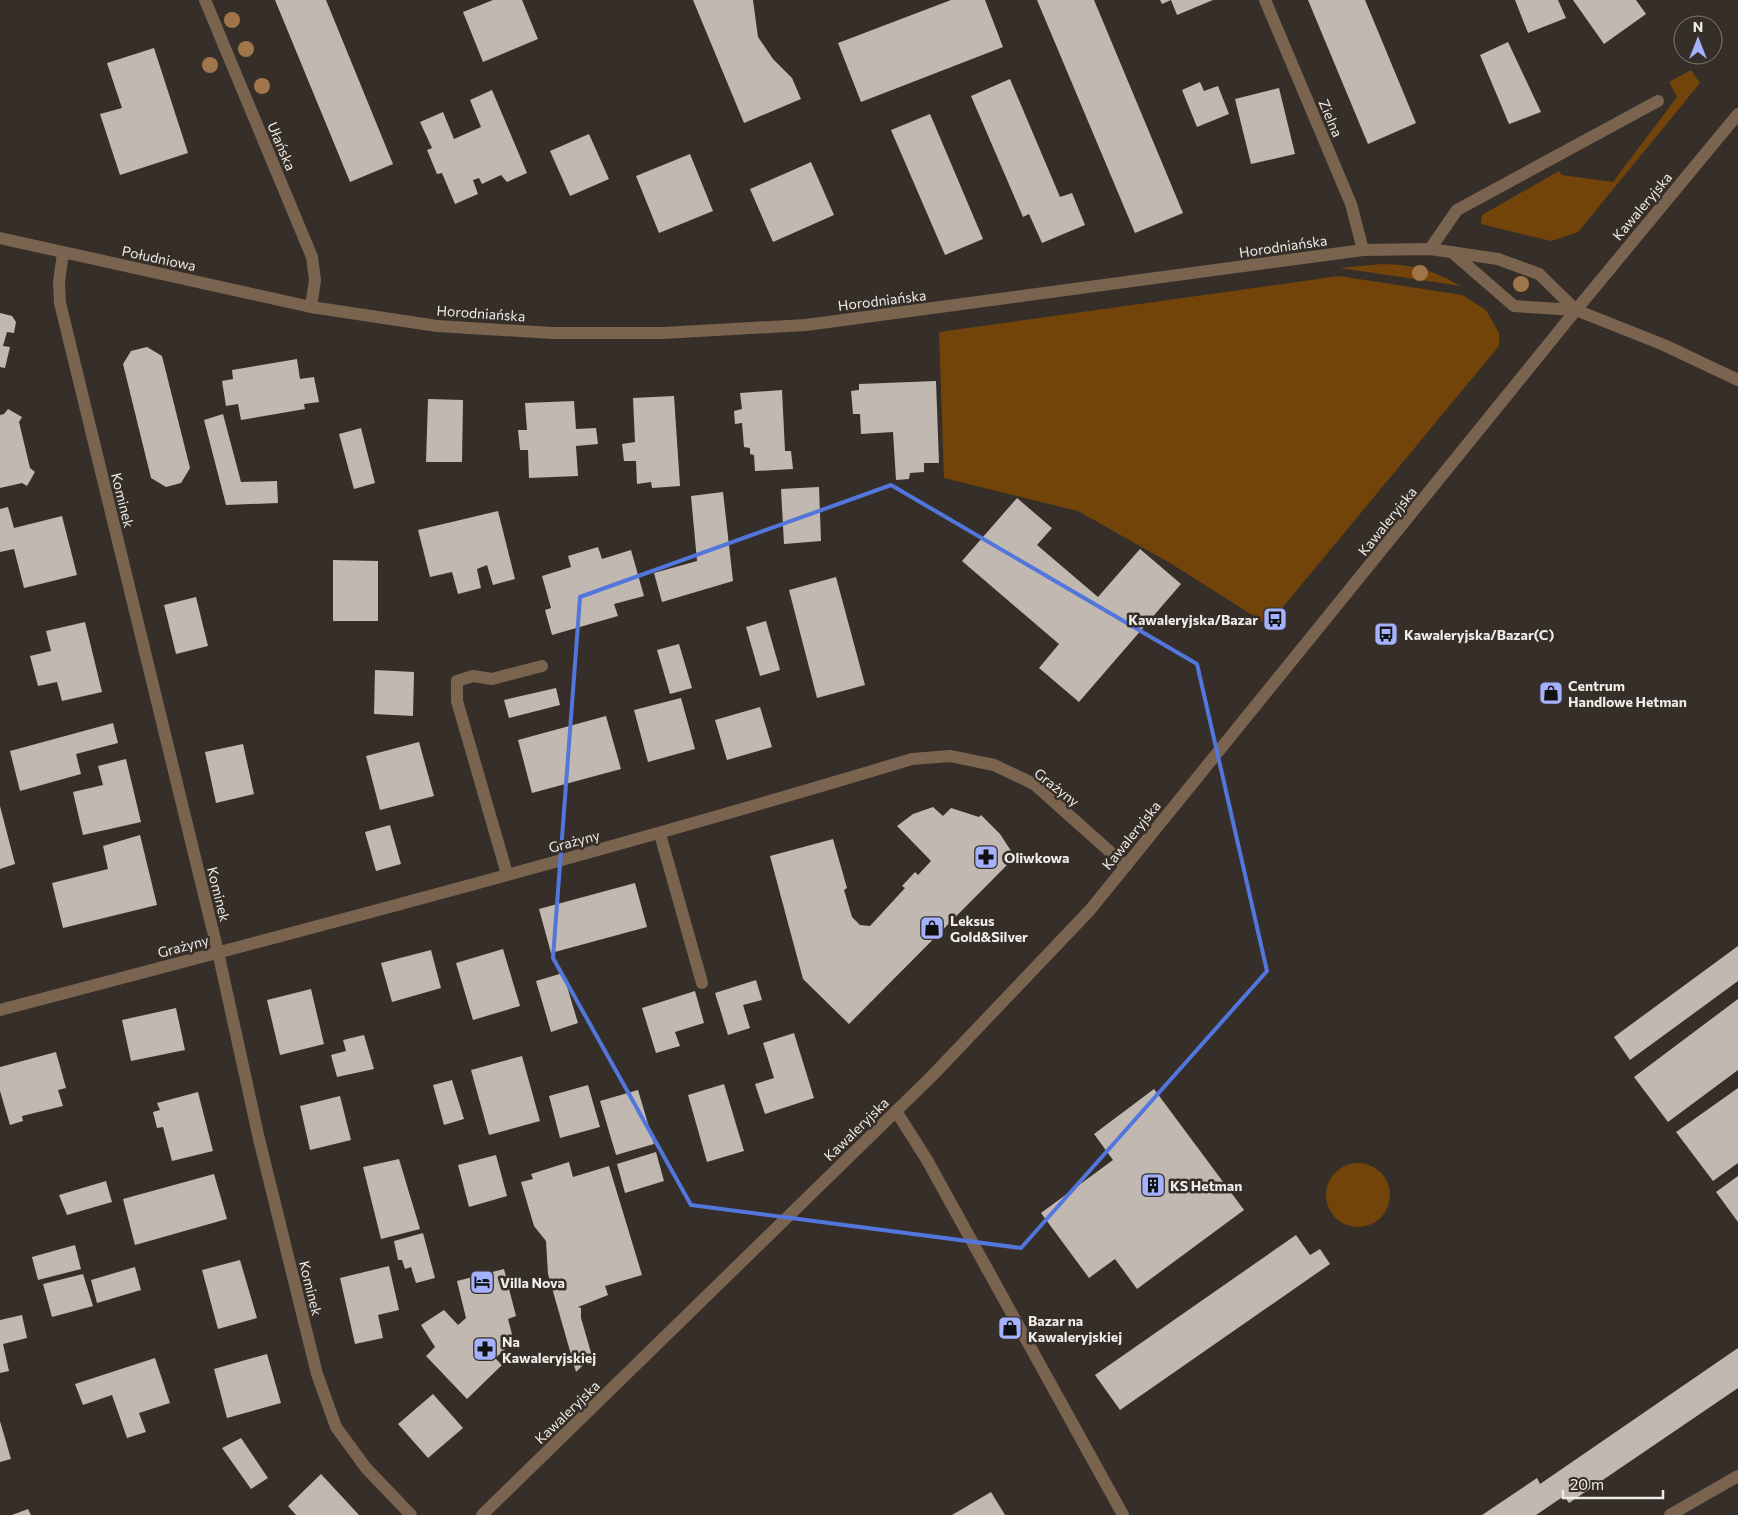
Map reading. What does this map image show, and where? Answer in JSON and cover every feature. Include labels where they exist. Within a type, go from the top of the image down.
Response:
[{"type":"street","name":"Ułańska","points":[[204,0],[312,257],[315,280],[311,307]]},
{"type":"street","name":"Zielna","points":[[1265,0],[1351,204],[1363,250]]},
{"type":"street","points":[[1430,249],[1457,210],[1658,101]]},
{"type":"street","name":"Kawaleryjska","points":[[482,1515],[932,1076],[1083,917],[1576,310],[1738,114]]},
{"type":"street","name":"Południowa","points":[[0,238],[311,307]]},
{"type":"street","name":"Horodniańska","points":[[311,307],[437,326],[553,333],[682,332],[806,325],[1363,250],[1430,249],[1498,259],[1539,274],[1576,310]]},
{"type":"street","name":"Kominek","points":[[63,253],[59,282],[60,303],[218,952],[258,1138],[317,1374],[336,1427],[366,1468],[411,1515]]},
{"type":"street","name":"Horodniańska","points":[[1454,254],[1514,306],[1576,310]]},
{"type":"street","points":[[1576,310],[1664,345],[1738,380]]},
{"type":"street","points":[[507,874],[457,701],[457,681],[473,676],[492,679],[542,666]]},
{"type":"street","name":"Grażyny","points":[[0,1010],[378,911],[507,874],[660,834],[912,759],[950,756],[994,765],[1034,784],[1126,866]]},
{"type":"street","points":[[660,834],[702,983]]},
{"type":"street","points":[[896,1111],[927,1160],[1123,1515]]},
{"type":"street","points":[[1670,1515],[1738,1476]]},
{"type":"highlighted area","points":[[891,485],[1197,664],[1267,971],[1021,1248],[691,1205],[553,958],[580,597]]},
{"type":"shaded area","points":[[1691,70],[1700,83],[1578,232],[1551,241],[1481,224],[1482,215],[1559,171],[1562,175],[1613,182],[1677,97],[1669,82]]},
{"type":"shaded area","points":[[1382,264],[1423,269],[1461,286],[1340,268]]},
{"type":"shaded area","points":[[1339,276],[1462,295],[1486,310],[1499,333],[1499,346],[1268,625],[1170,563],[1078,511],[944,478],[939,332]]},
{"type":"shaded area","points":[[1358,1163],[1376,1169],[1384,1177],[1390,1195],[1384,1213],[1376,1221],[1358,1227],[1340,1221],[1332,1213],[1326,1195],[1332,1177],[1340,1169]]},
{"type":"building","points":[[275,0],[326,0],[393,164],[350,182]]},
{"type":"building","points":[[493,0],[522,0],[538,39],[483,62],[463,12]]},
{"type":"building","points":[[693,0],[753,0],[758,37],[773,59],[792,78],[801,99],[744,123]]},
{"type":"building","points":[[951,0],[985,0],[1003,47],[861,102],[838,43]]},
{"type":"building","points":[[1037,0],[1094,0],[1183,213],[1135,233]]},
{"type":"building","points":[[1160,0],[1171,0],[1162,4]]},
{"type":"building","points":[[1171,0],[1213,0],[1177,15]]},
{"type":"building","points":[[1308,0],[1365,0],[1416,123],[1368,144]]},
{"type":"building","points":[[1515,0],[1558,0],[1566,18],[1528,33]]},
{"type":"building","points":[[1573,0],[1636,0],[1646,14],[1604,44]]},
{"type":"building","points":[[1508,42],[1541,112],[1509,124],[1480,55]]},
{"type":"building","points":[[154,48],[188,153],[120,175],[100,114],[122,108],[107,63]]},
{"type":"building","points":[[1010,79],[1060,197],[1072,193],[1085,225],[1042,243],[1029,214],[1023,217],[971,96]]},
{"type":"building","points":[[1200,82],[1204,91],[1218,86],[1229,114],[1197,127],[1182,90]]},
{"type":"building","points":[[1279,88],[1295,154],[1251,164],[1235,99]]},
{"type":"building","points":[[492,90],[527,173],[507,182],[501,175],[482,184],[479,178],[473,180],[478,194],[455,204],[442,173],[437,174],[427,150],[432,148],[420,122],[443,112],[454,139],[481,127],[470,100]]},
{"type":"building","points":[[930,114],[983,239],[945,255],[891,130]]},
{"type":"building","points":[[589,134],[609,179],[570,196],[550,151]]},
{"type":"building","points":[[690,154],[713,211],[659,233],[636,176]]},
{"type":"building","points":[[811,162],[834,215],[773,242],[750,189]]},
{"type":"building","points":[[0,313],[12,316],[16,322],[14,333],[7,332],[3,346],[10,347],[5,368],[0,367]]},
{"type":"building","points":[[147,347],[162,356],[190,468],[181,483],[166,487],[151,478],[123,364],[131,351]]},
{"type":"building","points":[[297,359],[300,379],[314,377],[319,402],[304,404],[305,409],[241,420],[238,404],[226,406],[222,381],[233,379],[232,370]]},
{"type":"building","points":[[936,381],[939,463],[924,463],[924,472],[910,473],[909,479],[896,480],[893,432],[861,434],[860,414],[853,414],[851,391],[859,390],[859,384]]},
{"type":"building","points":[[782,390],[785,451],[791,451],[793,469],[755,471],[754,455],[750,454],[750,448],[744,447],[742,423],[735,424],[734,411],[742,409],[740,393]]},
{"type":"building","points":[[674,396],[680,486],[652,488],[651,482],[637,484],[636,461],[624,461],[622,444],[635,442],[633,398]]},
{"type":"building","points":[[428,399],[463,400],[462,462],[426,462]]},
{"type":"building","points":[[574,401],[576,429],[596,428],[598,444],[576,446],[578,476],[529,478],[528,450],[520,450],[518,430],[527,430],[525,403]]},
{"type":"building","points":[[8,409],[22,417],[19,422],[30,468],[35,472],[27,486],[22,483],[0,488],[0,415],[4,414]]},
{"type":"building","points":[[223,414],[241,482],[277,481],[278,503],[226,505],[204,420]]},
{"type":"building","points":[[361,428],[375,483],[354,489],[339,434]]},
{"type":"building","points":[[819,487],[821,541],[784,544],[781,489]]},
{"type":"building","points":[[723,492],[733,581],[662,602],[654,573],[697,561],[691,496]]},
{"type":"building","points":[[1017,498],[1052,528],[1037,545],[1098,597],[1140,549],[1181,584],[1079,702],[1039,668],[1059,644],[962,561]]},
{"type":"building","points":[[8,507],[14,528],[62,516],[77,575],[24,588],[14,549],[0,552],[0,509]]},
{"type":"building","points":[[498,511],[515,579],[493,585],[487,565],[477,569],[481,588],[458,594],[452,572],[430,577],[418,530]]},
{"type":"building","points":[[598,547],[602,559],[631,550],[644,596],[614,604],[618,616],[552,635],[545,610],[551,608],[542,576],[571,567],[568,556]]},
{"type":"building","points":[[333,560],[378,561],[378,621],[333,621]]},
{"type":"building","points":[[836,577],[865,685],[817,698],[789,590]]},
{"type":"building","points":[[196,597],[208,646],[176,654],[164,605]]},
{"type":"building","points":[[766,621],[780,670],[760,676],[746,627]]},
{"type":"building","points":[[85,622],[102,692],[62,701],[57,682],[38,686],[30,656],[51,651],[46,631]]},
{"type":"building","points":[[679,644],[692,688],[670,694],[657,650]]},
{"type":"building","points":[[375,670],[414,672],[413,716],[374,714]]},
{"type":"building","points":[[556,688],[560,705],[509,718],[504,700]]},
{"type":"building","points":[[681,698],[695,749],[648,762],[634,710]]},
{"type":"building","points":[[760,707],[772,747],[727,760],[715,720]]},
{"type":"building","points":[[606,716],[621,769],[532,793],[518,740]]},
{"type":"building","points":[[113,723],[118,743],[76,754],[81,774],[20,791],[10,751]]},
{"type":"building","points":[[419,742],[434,796],[380,810],[366,756]]},
{"type":"building","points":[[243,744],[254,794],[216,803],[205,752]]},
{"type":"building","points":[[126,759],[141,822],[83,835],[73,792],[103,785],[98,766]]},
{"type":"building","points":[[0,806],[15,864],[0,869]]},
{"type":"building","points":[[933,807],[943,816],[951,808],[979,817],[981,815],[1000,834],[1015,857],[849,1024],[803,979],[770,856],[833,839],[847,888],[844,890],[852,917],[860,925],[870,926],[905,888],[902,886],[915,872],[918,875],[931,861],[897,826],[913,814]]},
{"type":"building","points":[[390,825],[401,864],[376,871],[365,832]]},
{"type":"building","points":[[140,835],[157,905],[63,928],[52,883],[108,869],[103,846]]},
{"type":"building","points":[[635,883],[647,927],[551,953],[539,909]]},
{"type":"building","points":[[1738,946],[1738,981],[1630,1060],[1614,1037]]},
{"type":"building","points":[[503,949],[520,1006],[473,1020],[456,963]]},
{"type":"building","points":[[431,950],[441,988],[392,1002],[381,963]]},
{"type":"building","points":[[563,973],[578,1023],[551,1032],[536,981]]},
{"type":"building","points":[[756,980],[762,1000],[743,1005],[750,1028],[728,1035],[715,993]]},
{"type":"building","points":[[311,989],[324,1044],[280,1055],[267,1000]]},
{"type":"building","points":[[695,991],[704,1023],[675,1032],[680,1046],[656,1053],[642,1008]]},
{"type":"building","points":[[1738,999],[1738,1070],[1668,1122],[1634,1077]]},
{"type":"building","points":[[176,1008],[185,1050],[131,1061],[122,1020]]},
{"type":"building","points":[[794,1033],[814,1098],[765,1114],[755,1084],[774,1078],[763,1043]]},
{"type":"building","points":[[364,1035],[374,1069],[337,1077],[331,1055],[346,1051],[343,1040]]},
{"type":"building","points":[[56,1052],[66,1088],[58,1090],[63,1106],[22,1116],[23,1121],[10,1125],[0,1091],[0,1067]]},
{"type":"building","points":[[522,1056],[540,1121],[489,1135],[471,1070]]},
{"type":"building","points":[[452,1080],[464,1119],[444,1125],[433,1085]]},
{"type":"building","points":[[724,1084],[744,1151],[707,1162],[688,1095]]},
{"type":"building","points":[[588,1085],[600,1127],[560,1138],[549,1096]]},
{"type":"building","points":[[1738,1088],[1738,1163],[1713,1181],[1676,1132]]},
{"type":"building","name":"KS Hetman","points":[[1154,1089],[1244,1210],[1137,1289],[1115,1259],[1089,1278],[1041,1213],[1113,1160],[1094,1134]]},
{"type":"building","points":[[638,1090],[654,1144],[616,1155],[600,1101]]},
{"type":"building","points":[[198,1092],[213,1151],[172,1161],[163,1127],[157,1128],[153,1112],[160,1110],[157,1103]]},
{"type":"building","points":[[340,1096],[351,1140],[310,1150],[300,1106]]},
{"type":"building","points":[[656,1152],[664,1181],[625,1193],[617,1164]]},
{"type":"building","points":[[496,1155],[507,1196],[469,1207],[458,1165]]},
{"type":"building","points":[[399,1159],[420,1229],[381,1239],[363,1167]]},
{"type":"building","points":[[569,1162],[573,1177],[609,1166],[642,1275],[605,1286],[608,1295],[578,1307],[581,1308],[581,1318],[592,1356],[576,1372],[548,1274],[546,1241],[534,1226],[521,1182],[533,1179],[531,1174]]},
{"type":"building","points":[[214,1174],[227,1219],[135,1245],[123,1199]]},
{"type":"building","points":[[1738,1176],[1738,1222],[1716,1192]]},
{"type":"building","points":[[106,1181],[112,1202],[67,1215],[59,1195]]},
{"type":"building","points":[[423,1233],[435,1278],[416,1283],[411,1267],[405,1269],[402,1260],[398,1260],[394,1241]]},
{"type":"building","points":[[1296,1235],[1310,1255],[1320,1249],[1330,1264],[1120,1410],[1095,1375]]},
{"type":"building","points":[[75,1245],[81,1269],[38,1280],[32,1257]]},
{"type":"building","points":[[240,1260],[257,1318],[218,1329],[202,1270]]},
{"type":"building","points":[[389,1266],[399,1310],[378,1315],[383,1338],[355,1344],[340,1278]]},
{"type":"building","points":[[135,1267],[141,1290],[97,1303],[91,1280]]},
{"type":"building","points":[[504,1269],[516,1316],[508,1319],[514,1342],[495,1358],[502,1365],[467,1399],[426,1356],[435,1347],[421,1325],[444,1310],[458,1325],[466,1318],[457,1281]]},
{"type":"building","points":[[83,1274],[93,1306],[52,1317],[43,1284]]},
{"type":"building","points":[[22,1315],[27,1338],[3,1344],[9,1371],[0,1373],[0,1320]]},
{"type":"building","points":[[1738,1348],[1738,1388],[1569,1503],[1564,1496],[1536,1515],[1482,1515],[1537,1478],[1540,1484]]},
{"type":"building","points":[[267,1354],[281,1403],[227,1418],[214,1369]]},
{"type":"building","points":[[155,1358],[170,1403],[139,1413],[146,1432],[127,1438],[112,1395],[83,1405],[75,1384]]},
{"type":"building","points":[[433,1394],[463,1428],[428,1458],[398,1424]]},
{"type":"building","points":[[0,1421],[11,1459],[0,1462]]},
{"type":"building","points":[[241,1438],[268,1478],[251,1489],[222,1448]]},
{"type":"building","points":[[321,1474],[359,1515],[296,1515],[288,1506]]},
{"type":"building","points":[[991,1492],[1005,1515],[952,1515]]},
{"type":"building","points":[[28,1509],[31,1515],[12,1515]]},
{"type":"place","name":"Kawaleryjska/Bazar","points":[[1275,619]]},
{"type":"place","name":"Kawaleryjska/Bazar(C)","points":[[1386,634]]},
{"type":"place","name":"Centrum Handlowe Hetman","points":[[1551,693]]},
{"type":"place","name":"Oliwkowa","points":[[986,857]]},
{"type":"place","name":"Leksus Gold&Silver","points":[[932,928]]},
{"type":"place","name":"KS Hetman","points":[[1153,1185]]},
{"type":"place","name":"Villa Nova","points":[[482,1282]]},
{"type":"place","name":"Bazar na Kawaleryjskiej","points":[[1010,1328]]},
{"type":"place","name":"Na Kawaleryjskiej","points":[[485,1349]]}]
